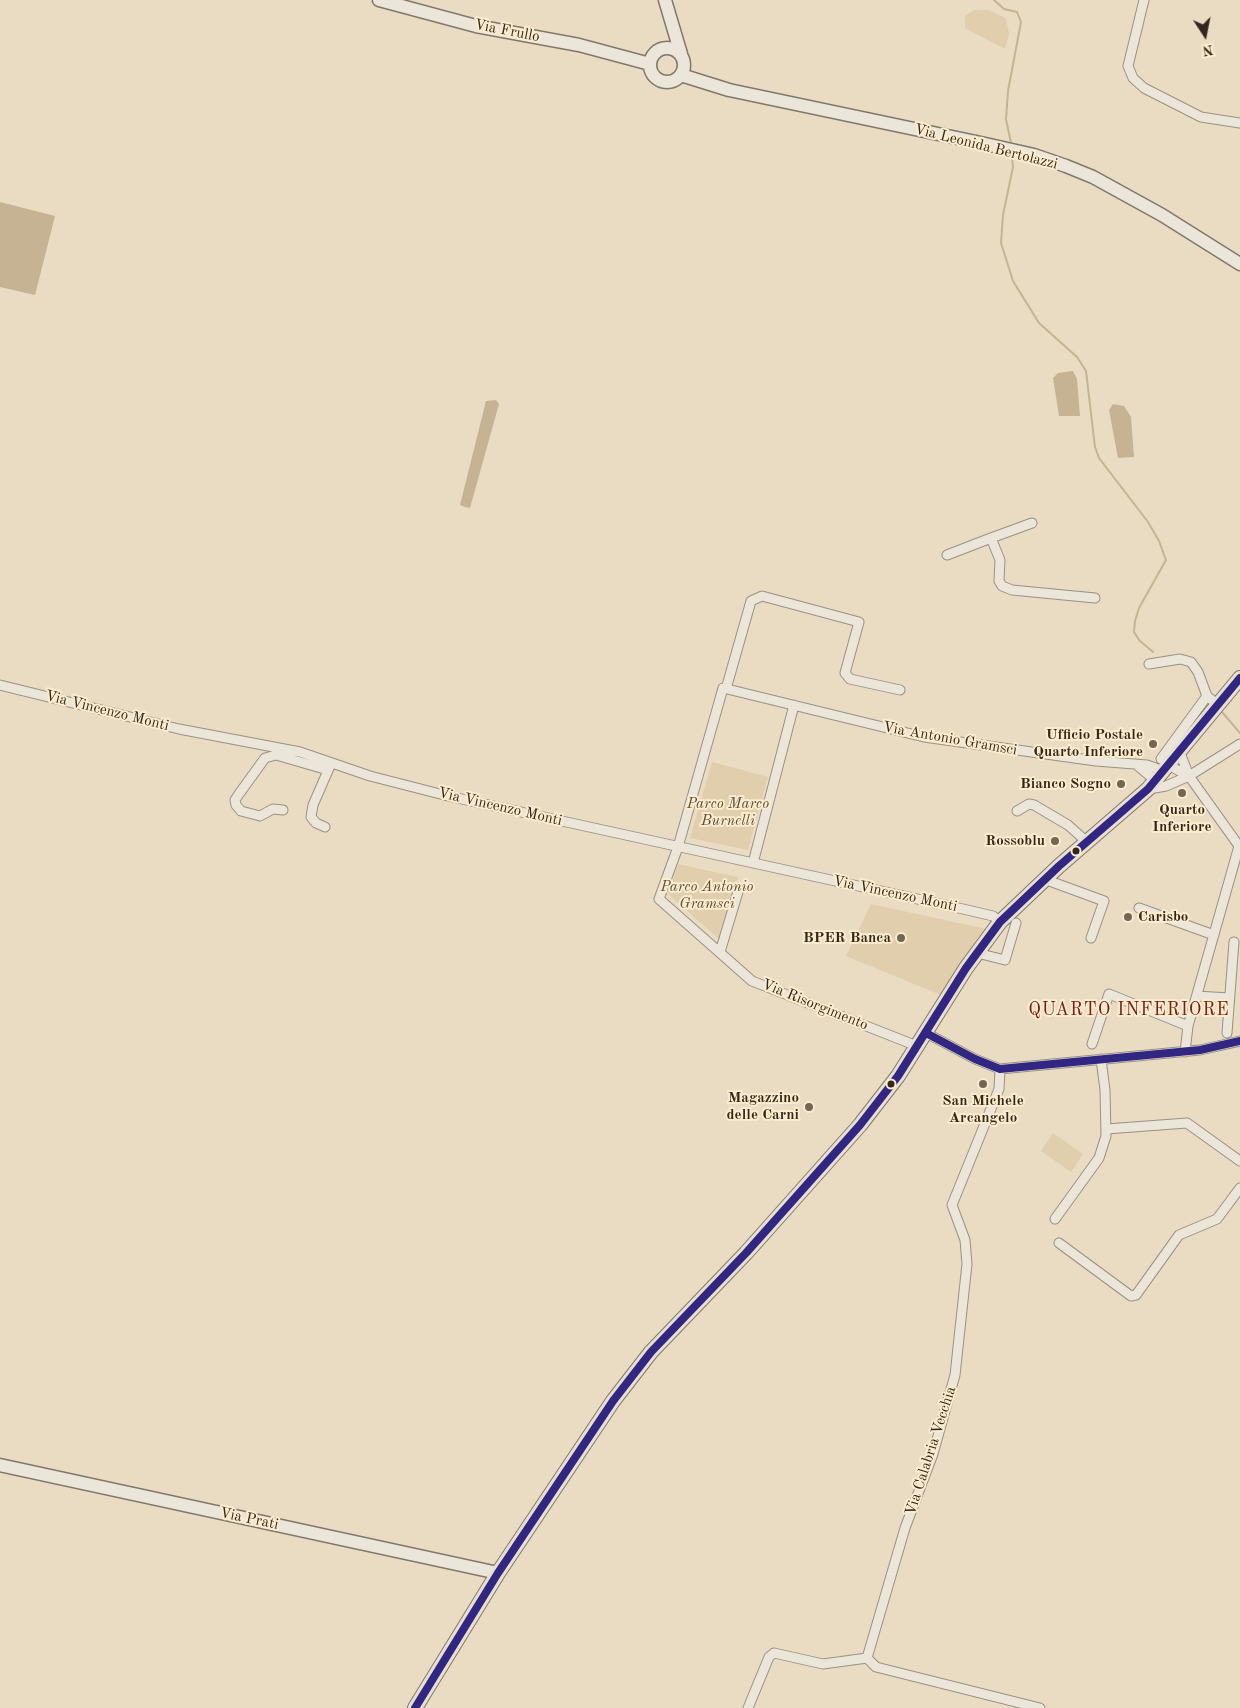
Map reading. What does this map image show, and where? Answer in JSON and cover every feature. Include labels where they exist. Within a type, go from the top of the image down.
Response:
[{"type":"main road","points":[[416,1708],[498,1573],[613,1401],[651,1352],[746,1253],[860,1125],[926,1033],[977,953],[1000,922],[1180,753],[1240,678]]},
{"type":"street","name":"Via Frullo","points":[[379,0],[476,26],[579,45],[636,60],[654,56]]},
{"type":"street","points":[[665,0],[673,28],[682,64],[673,81],[663,81],[652,73],[654,56],[669,40],[673,28]]},
{"type":"street","points":[[1144,0],[1128,66],[1133,78],[1144,88],[1201,117],[1240,123]]},
{"type":"street","points":[[654,56],[673,48],[682,64]]},
{"type":"street","name":"Via Leonida Bertolazzi","points":[[682,64],[710,85],[1011,150],[1066,166],[1093,178],[1162,215],[1240,264]]},
{"type":"street","points":[[947,555],[1032,523]]},
{"type":"street","points":[[991,538],[1000,560],[999,581],[1002,586],[1012,590],[1095,598]]},
{"type":"street","points":[[678,847],[723,688],[726,689],[751,601],[762,596],[859,622],[845,673],[850,679],[900,690]]},
{"type":"street","points":[[1149,664],[1180,659],[1191,662],[1198,672],[1207,696],[1218,705]]},
{"type":"street","name":"Via Vincenzo Monti","points":[[0,685],[308,759],[392,782],[753,864],[985,914],[993,916],[1000,922]]},
{"type":"street","name":"Via Antonio Gramsci","points":[[726,689],[924,737],[1138,766],[1159,774],[1189,776]]},
{"type":"street","points":[[1207,696],[1159,774],[1166,786],[1189,776],[1240,744]]},
{"type":"street","points":[[753,864],[794,706]]},
{"type":"street","points":[[1180,753],[1189,776],[1239,843],[1239,849],[1188,1026],[1185,1052]]},
{"type":"street","points":[[283,810],[273,809],[264,815],[253,815],[241,811],[235,800],[266,758],[276,755],[308,759]]},
{"type":"street","points":[[325,827],[316,823],[311,817],[313,805],[330,766]]},
{"type":"street","points":[[1017,811],[1029,804],[1034,805],[1068,825],[1087,842]]},
{"type":"street","name":"Via Risorgimento","points":[[678,847],[659,899],[752,981],[917,1046]]},
{"type":"street","points":[[1044,879],[1104,901],[1091,938]]},
{"type":"street","points":[[720,952],[738,892]]},
{"type":"street","points":[[1139,908],[1214,936]]},
{"type":"street","points":[[977,953],[1005,960],[1016,923]]},
{"type":"street","points":[[1227,1033],[1234,942]]},
{"type":"street","points":[[1092,1044],[1109,994],[1188,1026]]},
{"type":"street","points":[[1197,996],[1229,998]]},
{"type":"street","points":[[926,1033],[974,1060],[1000,1069],[1185,1052],[1218,1047],[1240,1041]]},
{"type":"street","points":[[1055,1219],[1099,1158],[1106,1129],[1101,1059]]},
{"type":"street","name":"Via Calabria Vecchia","points":[[867,1658],[906,1528],[933,1454],[956,1374],[967,1264],[965,1240],[952,1206],[999,1088],[1000,1069]]},
{"type":"street","points":[[1106,1129],[1187,1123],[1240,1161]]},
{"type":"street","points":[[1059,1243],[1125,1292],[1131,1296],[1136,1295],[1179,1235],[1217,1220],[1240,1188]]},
{"type":"street","name":"Via Prati","points":[[0,1465],[498,1573]]},
{"type":"street","points":[[748,1708],[769,1658],[774,1653],[823,1664],[867,1658],[876,1668],[1040,1708]]},
{"type":"green space","points":[[974,10],[988,10],[1006,18],[1009,34],[1005,49],[965,28],[965,16]]},
{"type":"green space","name":"Parco Marco Burnelli","points":[[712,762],[768,777],[748,850],[690,838]]},
{"type":"green space","name":"Parco Antonio Gramsci","points":[[678,864],[738,877],[719,939],[668,894]]},
{"type":"green space","points":[[871,904],[986,929],[968,952],[941,995],[846,956]]},
{"type":"green space","points":[[1053,1133],[1083,1154],[1071,1172],[1041,1151]]},
{"type":"shaded area","points":[[0,202],[55,216],[35,295],[0,287]]},
{"type":"shaded area","points":[[1073,371],[1077,379],[1080,416],[1059,416],[1053,378],[1058,373]]},
{"type":"shaded area","points":[[496,400],[499,404],[470,508],[465,507],[460,505],[486,401]]},
{"type":"shaded area","points":[[1113,404],[1124,406],[1131,417],[1134,457],[1118,458],[1109,410]]},
{"type":"waterway","points":[[994,0],[1004,9],[1017,12],[1021,22],[1008,91],[1006,119],[1011,143]]},
{"type":"waterway","points":[[1012,157],[1013,167],[1003,215],[1001,243],[1013,281],[1039,323],[1077,357],[1086,371],[1095,447],[1099,458],[1148,522],[1159,541],[1166,560],[1139,608],[1135,621],[1134,632],[1139,640],[1153,652]]},
{"type":"waterway","points":[[1222,712],[1240,733]]},
{"type":"transit line","points":[[415,1708],[498,1573],[613,1401],[651,1352],[746,1253],[860,1125],[898,1076],[966,968],[1000,922],[1059,866],[1148,789],[1240,678]]},
{"type":"transit line","points":[[926,1033],[975,1059],[1000,1069],[1200,1050],[1240,1041]]},
{"type":"place","name":"Ufficio Postale Quarto Inferiore","points":[[1153,744]]},
{"type":"place","name":"Bianco Sogno","points":[[1121,784]]},
{"type":"place","name":"Quarto Inferiore","points":[[1182,793]]},
{"type":"place","name":"Rossoblu","points":[[1055,841]]},
{"type":"place","name":"Carisbo","points":[[1128,917]]},
{"type":"place","name":"BPER Banca","points":[[901,938]]},
{"type":"place","name":"San Michele Arcangelo","points":[[983,1084]]},
{"type":"place","name":"Magazzino delle Carni","points":[[809,1107]]},
{"type":"district","name":"QUARTO INFERIORE","points":[[1129,1010]]}]
